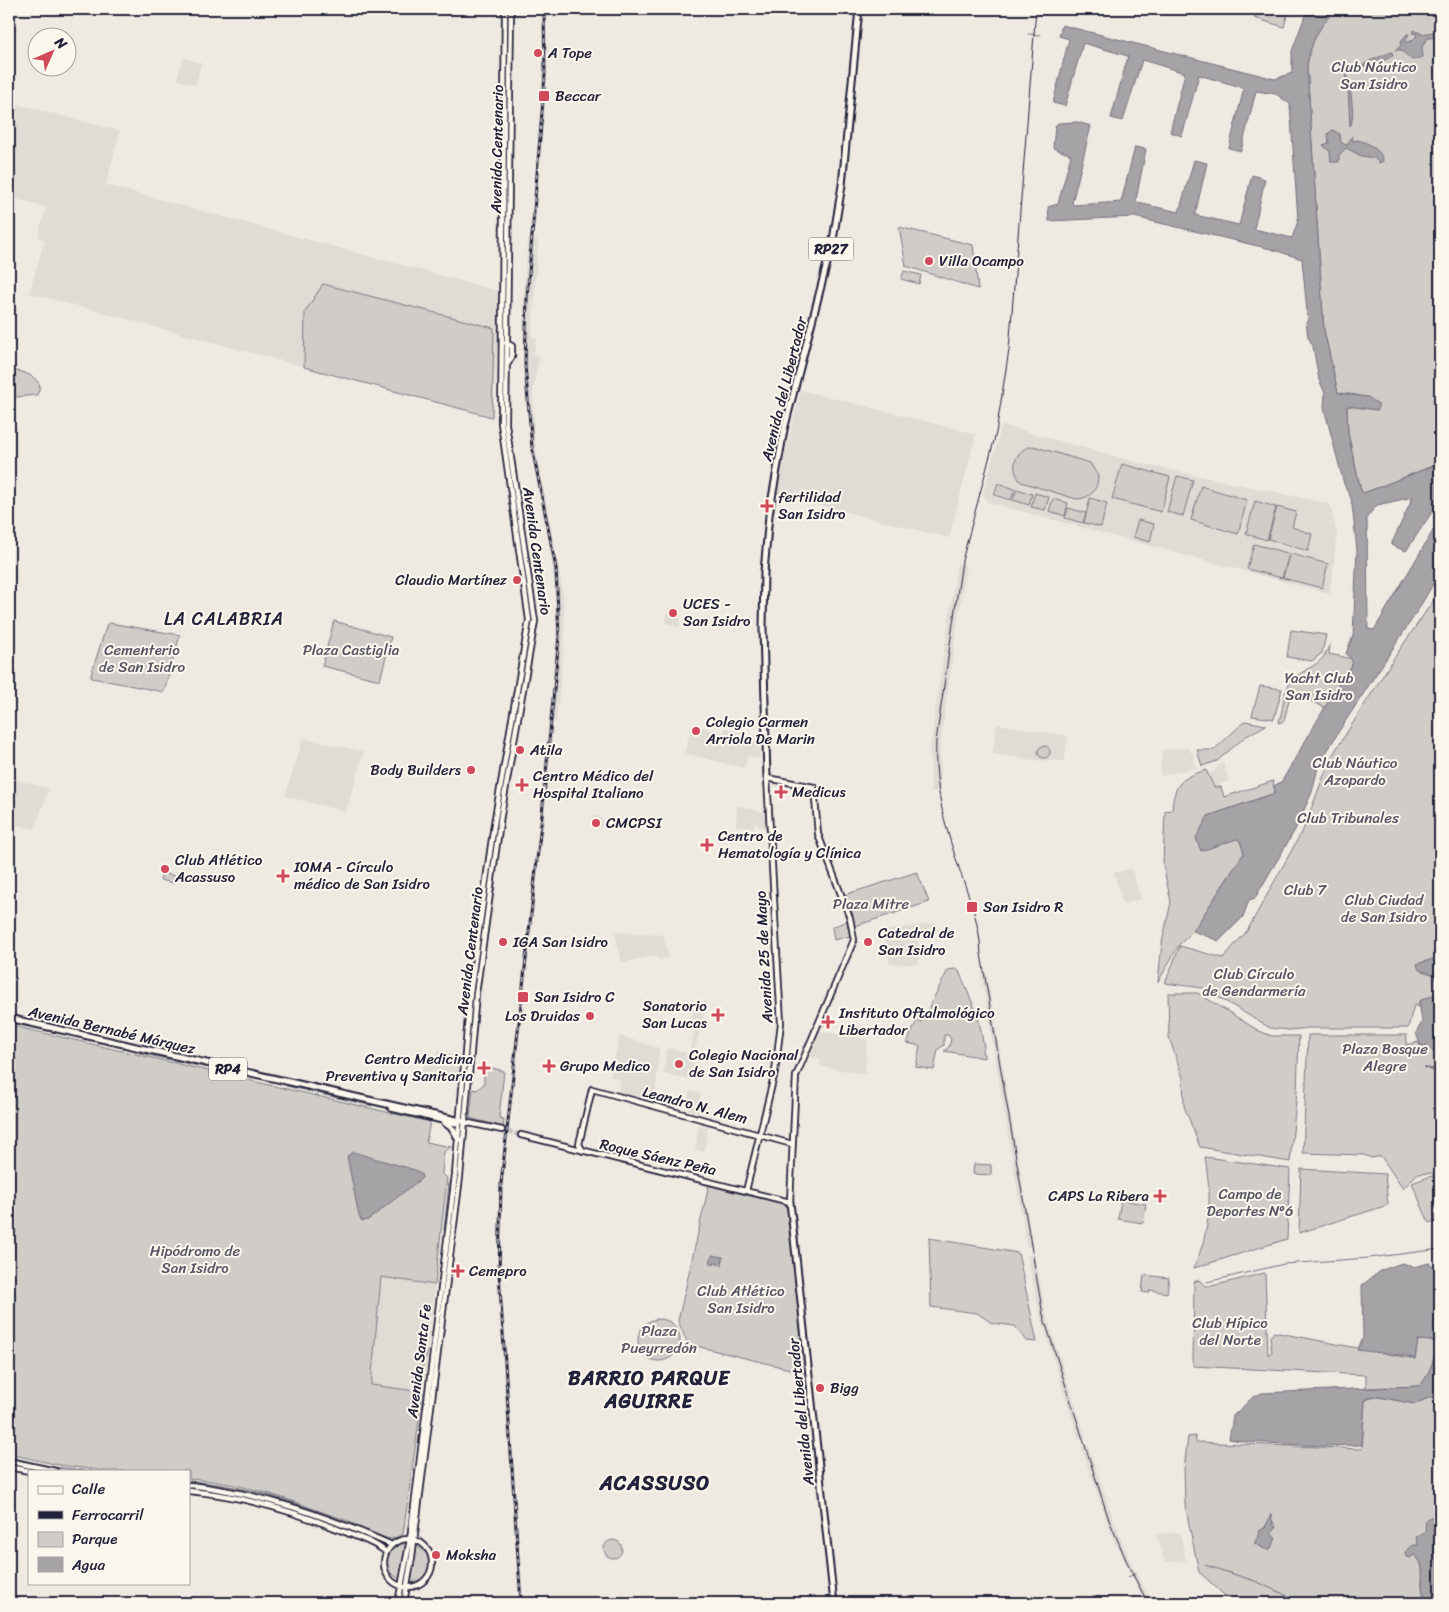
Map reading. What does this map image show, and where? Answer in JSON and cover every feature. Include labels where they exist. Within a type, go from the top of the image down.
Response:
[{"type":"main road","name":"Avenida Centenario","points":[[504,343],[505,9]]},
{"type":"main road","name":"Avenida Centenario","points":[[463,1122],[470,993],[494,824],[529,620],[501,423],[511,9]]},
{"type":"main road","name":"Avenida del Libertador","points":[[834,1603],[790,1202],[796,1076],[854,940],[850,916],[818,834],[814,787],[767,778],[763,628],[764,572],[770,515],[784,430],[834,232],[842,185],[859,9]]},
{"type":"main road","name":"Avenida Centenario","points":[[463,1122],[476,994],[495,854],[535,621],[506,424],[507,366],[512,357],[512,346],[504,343]]},
{"type":"main road","name":"Avenida 25 de Mayo","points":[[746,1191],[774,1072],[781,1023],[767,778]]},
{"type":"main road","name":"Avenida Bernabé Márquez","points":[[9,1018],[386,1106],[463,1122]]},
{"type":"main road","name":"Leandro N. Alem","points":[[579,1144],[592,1089],[792,1144]]},
{"type":"main road","name":"Avenida Bernabé Márquez","points":[[386,1106],[394,1110],[440,1120],[456,1123],[463,1122]]},
{"type":"main road","points":[[440,1120],[451,1127],[458,1140]]},
{"type":"main road","name":"RP4","points":[[463,1122],[502,1130]]},
{"type":"main road","name":"Avenida Santa Fe","points":[[420,1477],[458,1140],[463,1122]]},
{"type":"main road","name":"Avenida Santa Fe","points":[[404,1603],[408,1587],[412,1539],[463,1122]]},
{"type":"main road","name":"Roque Sáenz Peña","points":[[521,1135],[790,1202]]},
{"type":"main road","points":[[567,1147],[579,1144],[584,1152]]},
{"type":"main road","points":[[9,1461],[50,1470]]},
{"type":"main road","points":[[9,1467],[28,1471]]},
{"type":"main road","points":[[190,1485],[230,1490],[285,1503],[392,1545]]},
{"type":"main road","points":[[190,1491],[222,1495],[283,1509],[341,1530],[386,1552]]},
{"type":"main road","name":"Avenida Santa Fe","points":[[398,1603],[412,1539]]},
{"type":"main road","points":[[412,1539],[429,1550],[432,1568],[428,1577],[422,1583],[408,1587],[392,1582],[386,1573],[384,1563],[386,1552],[392,1545],[398,1541],[412,1539]]},
{"type":"shaded area","points":[[183,58],[201,63],[196,85],[177,80]]},
{"type":"shaded area","points":[[9,102],[120,131],[106,185],[498,291],[499,328],[492,417],[29,293],[45,240],[38,237],[46,207],[9,197]]},
{"type":"shaded area","points":[[528,238],[538,240],[532,337],[537,338],[533,354],[540,356],[533,388],[534,436],[563,593],[565,635],[556,722],[549,721],[557,628],[555,587],[548,536],[531,452],[523,360],[524,285]]},
{"type":"shaded area","points":[[801,390],[976,434],[949,538],[775,494]]},
{"type":"shaded area","points":[[1002,425],[1139,463],[1330,504],[1337,534],[1330,594],[987,502],[983,494]]},
{"type":"shaded area","points":[[957,563],[966,565],[940,746],[940,791],[931,792],[930,748]]},
{"type":"shaded area","name":"UCES - San Isidro","points":[[674,607],[679,608],[677,617],[681,618],[679,627],[665,623],[669,608],[674,609]]},
{"type":"shaded area","points":[[692,724],[724,733],[725,728],[759,738],[760,759],[748,756],[744,768],[687,754],[685,752]]},
{"type":"shaded area","points":[[997,724],[1068,736],[1064,761],[1033,760],[992,754]]},
{"type":"shaded area","points":[[303,738],[364,752],[346,812],[285,796]]},
{"type":"shaded area","points":[[1188,748],[1194,756],[1196,768],[1160,776],[1162,750]]},
{"type":"shaded area","points":[[1223,762],[1229,781],[1214,787],[1209,775]]},
{"type":"shaded area","points":[[9,778],[49,788],[35,829],[9,823]]},
{"type":"shaded area","points":[[737,805],[766,813],[767,828],[759,827],[755,823],[754,828],[736,825]]},
{"type":"shaded area","name":"CMCPSI","points":[[596,816],[602,822],[596,828],[590,822]]},
{"type":"shaded area","points":[[1131,868],[1141,899],[1123,904],[1114,873]]},
{"type":"shaded area","points":[[936,923],[939,932],[918,935],[919,964],[890,964],[883,931]]},
{"type":"shaded area","points":[[615,932],[663,935],[669,958],[658,960],[656,955],[622,963]]},
{"type":"shaded area","points":[[981,974],[987,974],[1033,1247],[1027,1247]]},
{"type":"shaded area","points":[[697,1000],[707,1002],[695,1050],[690,1049],[695,1029],[689,1027]]},
{"type":"shaded area","name":"Instituto Oftalmológico Libertador","points":[[824,1016],[835,1020],[833,1028],[822,1026]]},
{"type":"shaded area","points":[[819,1031],[867,1039],[865,1074],[820,1066],[821,1059],[810,1057]]},
{"type":"shaded area","points":[[620,1036],[659,1048],[656,1090],[653,1102],[617,1093],[621,1080],[610,1076]]},
{"type":"shaded area","name":"Colegio Nacional de San Isidro","points":[[667,1048],[694,1055],[691,1079],[663,1074]]},
{"type":"shaded area","points":[[438,1050],[460,1056],[459,1076],[430,1073],[428,1084],[418,1082],[425,1060],[435,1061]]},
{"type":"shaded area","points":[[689,1091],[701,1093],[699,1112],[688,1110]]},
{"type":"shaded area","points":[[661,1097],[675,1100],[674,1108],[660,1105]]},
{"type":"shaded area","points":[[699,1125],[708,1127],[704,1152],[695,1150]]},
{"type":"shaded area","points":[[1027,1255],[1035,1255],[1046,1314],[1086,1438],[1079,1440],[1040,1316]]},
{"type":"shaded area","points":[[381,1276],[435,1285],[423,1392],[371,1385]]},
{"type":"shaded area","points":[[1088,1445],[1113,1518],[1131,1563],[1152,1603],[1145,1603],[1112,1536],[1081,1447]]},
{"type":"shaded area","points":[[1180,1532],[1186,1561],[1165,1562],[1156,1534]]},
{"type":"green space","points":[[1256,9],[1289,9],[1284,27],[1254,18]]},
{"type":"green space","name":"Club Náutico San Isidro","points":[[1337,9],[1440,9],[1440,463],[1364,493],[1361,491],[1348,433],[1347,405],[1377,410],[1378,404],[1357,395],[1338,393],[1324,330],[1307,66],[1316,34],[1330,15]]},
{"type":"green space","name":"Villa Ocampo","points":[[899,227],[973,245],[978,289],[906,266]]},
{"type":"green space","points":[[904,271],[921,275],[919,284],[901,279]]},
{"type":"green space","points":[[323,284],[494,328],[492,417],[304,367],[305,312]]},
{"type":"green space","points":[[14,371],[26,373],[39,383],[40,387],[37,395],[15,397],[9,392],[9,376]]},
{"type":"green space","points":[[1033,446],[1090,463],[1098,476],[1097,486],[1089,495],[1076,499],[1021,482],[1015,471],[1016,460],[1022,451]]},
{"type":"green space","points":[[1122,464],[1170,477],[1161,512],[1112,499]]},
{"type":"green space","points":[[1177,476],[1193,480],[1183,516],[1167,512]]},
{"type":"green space","points":[[998,483],[1015,489],[1011,500],[994,495]]},
{"type":"green space","points":[[1201,486],[1247,500],[1238,534],[1191,520]]},
{"type":"green space","points":[[1017,489],[1032,494],[1029,505],[1013,500]]},
{"type":"green space","points":[[1035,493],[1049,497],[1045,510],[1031,507]]},
{"type":"green space","points":[[1090,498],[1107,503],[1101,527],[1084,523]]},
{"type":"green space","points":[[1053,499],[1068,503],[1065,516],[1049,511]]},
{"type":"green space","points":[[1255,501],[1276,507],[1267,540],[1246,534]]},
{"type":"green space","points":[[1277,507],[1296,512],[1292,527],[1312,534],[1308,551],[1268,539]]},
{"type":"green space","points":[[1068,508],[1086,513],[1083,523],[1065,518]]},
{"type":"green space","points":[[1138,520],[1154,524],[1150,542],[1133,537]]},
{"type":"green space","points":[[1254,544],[1328,564],[1322,588],[1283,578],[1289,555],[1282,578],[1247,569]]},
{"type":"green space","points":[[1440,591],[1440,954],[1437,958],[1417,964],[1420,970],[1435,975],[1438,988],[1436,994],[1419,1001],[1419,1007],[1414,1005],[1408,1028],[1309,1028],[1289,1030],[1270,1028],[1203,988],[1165,983],[1180,946],[1223,958],[1247,931],[1304,828],[1330,759],[1394,658]]},
{"type":"green space","name":"Plaza Castiglia","points":[[334,621],[391,637],[380,680],[322,666]]},
{"type":"green space","name":"Cementerio de San Isidro","points":[[107,624],[180,635],[164,692],[92,678],[91,675]]},
{"type":"green space","points":[[1291,630],[1326,635],[1322,653],[1312,661],[1287,657]]},
{"type":"green space","name":"Yacht Club San Isidro","points":[[1330,644],[1329,654],[1353,659],[1353,663],[1326,708],[1291,692],[1284,721],[1278,723],[1285,693],[1289,685],[1299,674],[1322,659]]},
{"type":"green space","points":[[1260,686],[1282,689],[1274,719],[1252,716]]},
{"type":"green space","points":[[1245,721],[1266,725],[1245,737],[1217,761],[1202,766],[1197,750],[1214,750]]},
{"type":"green space","points":[[1046,746],[1049,747],[1049,757],[1042,758],[1039,757],[1038,750],[1039,747]]},
{"type":"green space","points":[[1206,770],[1214,787],[1221,787],[1224,797],[1273,781],[1275,793],[1208,816],[1240,841],[1244,853],[1193,931],[1179,945],[1158,982],[1162,943],[1171,902],[1163,865],[1165,811],[1172,810],[1175,793],[1180,783],[1190,776]]},
{"type":"green space","name":"Plaza Mitre","points":[[917,872],[929,902],[855,926],[844,895]]},
{"type":"green space","points":[[162,873],[175,876],[173,883],[160,880]]},
{"type":"green space","points":[[847,921],[850,936],[834,940],[832,927]]},
{"type":"green space","points":[[955,969],[959,971],[978,1016],[984,1047],[982,1051],[985,1058],[944,1051],[949,1047],[951,1039],[948,1035],[944,1035],[944,1045],[938,1049],[934,1070],[916,1067],[920,1046],[907,1043],[917,1020],[921,1022],[923,1019],[948,970]]},
{"type":"green space","points":[[1168,993],[1198,993],[1259,1031],[1272,1036],[1299,1036],[1297,1091],[1290,1162],[1200,1147],[1184,1106],[1183,1078],[1169,1037]]},
{"type":"green space","points":[[9,1022],[83,1038],[9,1023]]},
{"type":"green space","name":"Hipódromo de San Isidro","points":[[9,1025],[430,1122],[426,1142],[451,1147],[444,1152],[442,1174],[447,1178],[435,1285],[381,1277],[371,1385],[423,1392],[403,1534],[392,1539],[386,1538],[290,1500],[241,1486],[190,1479],[190,1470],[98,1470],[59,1465],[9,1454]]},
{"type":"green space","name":"Plaza Bosque Alegre","points":[[1308,1035],[1407,1035],[1406,1045],[1418,1042],[1421,1047],[1427,1045],[1432,1050],[1437,1057],[1440,1067],[1436,1069],[1425,1068],[1438,1074],[1435,1078],[1440,1083],[1440,1188],[1438,1177],[1433,1177],[1432,1173],[1417,1174],[1403,1189],[1381,1156],[1372,1158],[1364,1155],[1303,1153]]},
{"type":"green space","points":[[138,1051],[207,1067],[207,1068],[138,1053]]},
{"type":"green space","points":[[484,1066],[504,1071],[499,1118],[504,1119],[503,1127],[470,1118],[473,1089],[477,1090],[484,1084]]},
{"type":"green space","points":[[286,1086],[372,1105],[372,1106]]},
{"type":"green space","name":"Campo de Deportes Nº6","points":[[1205,1157],[1290,1169],[1287,1239],[1194,1268],[1207,1226],[1209,1187]]},
{"type":"green space","points":[[974,1164],[991,1165],[991,1175],[973,1174]]},
{"type":"green space","points":[[1301,1169],[1385,1174],[1388,1205],[1299,1233]]},
{"type":"green space","points":[[1431,1176],[1439,1190],[1440,1219],[1429,1223],[1412,1183]]},
{"type":"green space","points":[[449,1182],[451,1183],[446,1231],[444,1230]]},
{"type":"green space","name":"Club Atlético San Isidro","points":[[709,1185],[788,1204],[806,1373],[688,1344],[678,1321]]},
{"type":"green space","points":[[1121,1200],[1146,1204],[1143,1223],[1118,1219]]},
{"type":"green space","points":[[929,1238],[1018,1253],[1037,1342],[1026,1341],[1015,1326],[992,1323],[977,1313],[931,1307]]},
{"type":"green space","name":"Club Hípico del Norte","points":[[1265,1273],[1268,1355],[1272,1352],[1270,1337],[1274,1332],[1415,1359],[1418,1340],[1434,1341],[1438,1349],[1425,1380],[1419,1386],[1366,1388],[1366,1375],[1193,1366],[1194,1282],[1199,1280],[1205,1286],[1212,1286]]},
{"type":"green space","points":[[1144,1275],[1169,1278],[1167,1293],[1150,1290],[1149,1293],[1142,1292]]},
{"type":"green space","name":"Plaza Pueyrredón","points":[[663,1319],[671,1322],[677,1328],[680,1340],[677,1352],[671,1358],[655,1361],[647,1358],[641,1352],[638,1336],[641,1328],[647,1322]]},
{"type":"green space","points":[[427,1351],[419,1373],[422,1378],[414,1377]]},
{"type":"green space","points":[[1374,1396],[1415,1404],[1428,1398],[1440,1398],[1440,1526],[1435,1522],[1417,1537],[1419,1545],[1416,1546],[1414,1555],[1418,1558],[1421,1565],[1422,1588],[1426,1603],[1233,1603],[1199,1572],[1185,1505],[1184,1469],[1188,1437],[1195,1436],[1196,1442],[1362,1449],[1365,1401]],"holes":[[[1271,1518],[1276,1527],[1271,1532],[1274,1537],[1271,1549],[1262,1548],[1255,1541]]]},
{"type":"green space","points":[[9,1457],[55,1467],[83,1470],[55,1468]]},
{"type":"green space","points":[[190,1481],[223,1485],[266,1494]]},
{"type":"green space","points":[[190,1487],[259,1499],[309,1513],[355,1530],[375,1540],[374,1542],[329,1524],[260,1502],[190,1490]]},
{"type":"green space","points":[[271,1496],[349,1521],[357,1526]]},
{"type":"green space","points":[[613,1540],[619,1543],[622,1549],[619,1555],[613,1558],[607,1555],[604,1549],[607,1543]]},
{"type":"green space","points":[[406,1543],[401,1580],[389,1572],[386,1557],[392,1548]]},
{"type":"green space","points":[[416,1546],[428,1554],[430,1569],[425,1578],[411,1583]]},
{"type":"water","points":[[1302,9],[1337,9],[1325,21],[1317,34],[1307,66],[1324,330],[1338,393],[1368,397],[1378,404],[1378,410],[1347,406],[1348,434],[1361,491],[1364,493],[1440,463],[1440,500],[1406,551],[1391,545],[1413,497],[1377,505],[1367,517],[1368,629],[1374,630],[1440,519],[1440,572],[1418,610],[1339,731],[1318,767],[1312,792],[1295,830],[1255,898],[1249,900],[1243,917],[1219,941],[1193,931],[1244,853],[1240,841],[1237,839],[1201,851],[1196,838],[1208,816],[1275,793],[1274,786],[1282,781],[1342,678],[1345,677],[1346,670],[1350,670],[1352,664],[1352,660],[1346,653],[1353,636],[1357,550],[1353,513],[1351,498],[1344,484],[1324,408],[1325,393],[1319,380],[1313,346],[1308,337],[1302,259],[1271,249],[1134,217],[1049,221],[1048,207],[1058,204],[1071,155],[1053,148],[1055,126],[1058,123],[1077,122],[1091,126],[1072,203],[1074,205],[1121,202],[1135,147],[1146,149],[1136,200],[1138,203],[1179,212],[1194,160],[1207,163],[1195,215],[1239,225],[1252,175],[1265,179],[1254,229],[1292,238],[1298,221],[1290,104],[1276,94],[1256,91],[1241,151],[1229,148],[1244,88],[1199,75],[1182,136],[1170,132],[1185,73],[1142,60],[1123,121],[1111,118],[1128,56],[1083,43],[1065,106],[1053,103],[1069,39],[1059,36],[1062,25],[1275,79],[1292,73],[1292,51],[1306,13]]},
{"type":"water","points":[[1414,30],[1422,34],[1433,32],[1440,34],[1440,37],[1428,38],[1422,47],[1423,57],[1412,60],[1401,50],[1395,50],[1401,46],[1401,41],[1407,34],[1409,34],[1405,42],[1415,38],[1417,34],[1412,33]]},
{"type":"water","points":[[1392,52],[1393,56],[1376,64],[1361,67],[1367,62]]},
{"type":"water","points":[[1354,67],[1357,69],[1351,70],[1347,76],[1352,109],[1352,122],[1350,126],[1348,88],[1345,74]]},
{"type":"water","points":[[1332,130],[1340,134],[1341,142],[1345,145],[1348,144],[1352,136],[1353,141],[1361,141],[1376,149],[1383,161],[1379,163],[1374,158],[1361,156],[1346,148],[1339,155],[1339,162],[1331,162],[1330,152],[1323,145],[1329,143],[1328,134]]},
{"type":"water","points":[[1440,954],[1440,1067],[1437,1057],[1432,1050],[1426,1045],[1421,1047],[1416,1033],[1422,1022],[1419,1001],[1436,994],[1438,988],[1435,975],[1419,970],[1417,964],[1437,958]]},
{"type":"water","points":[[1440,1067],[1440,1083],[1434,1078],[1438,1076],[1435,1071],[1424,1068],[1437,1069]]},
{"type":"water","points":[[353,1152],[415,1170],[421,1174],[422,1178],[368,1220],[362,1221],[359,1216],[347,1156]]},
{"type":"water","points":[[712,1255],[723,1257],[722,1265],[710,1264]]},
{"type":"water","points":[[1402,1263],[1414,1267],[1429,1263],[1440,1271],[1440,1398],[1428,1398],[1415,1404],[1374,1396],[1365,1400],[1362,1445],[1324,1446],[1247,1442],[1229,1439],[1233,1416],[1253,1397],[1262,1393],[1419,1386],[1422,1383],[1438,1349],[1434,1341],[1418,1340],[1415,1359],[1407,1356],[1357,1350],[1363,1338],[1362,1285],[1382,1270]]},
{"type":"water","points":[[1271,1514],[1273,1526],[1276,1527],[1271,1533],[1276,1539],[1269,1551],[1254,1543],[1258,1539],[1260,1530],[1265,1528]]},
{"type":"water","points":[[1433,1516],[1435,1522],[1440,1526],[1440,1603],[1426,1603],[1422,1588],[1420,1561],[1414,1555],[1410,1558],[1406,1557],[1405,1552],[1413,1545],[1418,1545],[1416,1537],[1425,1532],[1426,1519]]},
{"type":"waterway","points":[[1028,34],[1040,35]]},
{"type":"waterway","points":[[1207,1282],[1284,1264],[1369,1258],[1440,1249]]},
{"type":"waterway","points":[[1205,1565],[1255,1581],[1303,1603]]},
{"type":"waterway","points":[[1128,1577],[1135,1574]]},
{"type":"tunnel","points":[[502,1130],[521,1135]]},
{"type":"tram line","points":[[1036,9],[1009,350],[996,433],[962,561],[936,741],[938,789],[944,819],[973,909],[978,931],[1043,1315],[1109,1520],[1130,1569],[1148,1603]]},
{"type":"railway","points":[[521,1603],[499,1273],[501,1184],[542,815],[559,637],[556,568],[532,447],[525,365],[527,298],[545,75],[544,9]]},
{"type":"place","name":"A Tope","points":[[538,53]]},
{"type":"place","name":"Beccar","points":[[544,96]]},
{"type":"place","name":"Villa Ocampo","points":[[929,261]]},
{"type":"place","name":"fertilidad San Isidro","points":[[767,506]]},
{"type":"place","name":"Claudio Martínez","points":[[517,580]]},
{"type":"place","name":"UCES - San Isidro","points":[[673,613]]},
{"type":"place","name":"Colegio Carmen Arriola De Marin","points":[[696,731]]},
{"type":"place","name":"Atila","points":[[520,750]]},
{"type":"place","name":"Body Builders","points":[[471,770]]},
{"type":"place","name":"Centro Médico del Hospital Italiano","points":[[522,785]]},
{"type":"place","name":"Medicus","points":[[781,792]]},
{"type":"place","name":"CMCPSI","points":[[596,823]]},
{"type":"place","name":"Centro de Hematología y Clínica","points":[[707,845]]},
{"type":"place","name":"Club Atlético Acassuso","points":[[165,869]]},
{"type":"place","name":"IOMA - Círculo médico de San Isidro","points":[[283,876]]},
{"type":"place","name":"San Isidro R","points":[[972,907]]},
{"type":"place","name":"IGA San Isidro","points":[[503,942]]},
{"type":"place","name":"Catedral de San Isidro","points":[[868,942]]},
{"type":"place","name":"San Isidro C","points":[[523,997]]},
{"type":"place","name":"Sanatorio San Lucas","points":[[718,1015]]},
{"type":"place","name":"Los Druidas","points":[[590,1016]]},
{"type":"place","name":"Instituto Oftalmológico Libertador","points":[[828,1022]]},
{"type":"place","name":"Colegio Nacional de San Isidro","points":[[679,1064]]},
{"type":"place","name":"Grupo Medico","points":[[549,1066]]},
{"type":"place","name":"Centro Medicina Preventiva y Sanitaria","points":[[484,1068]]},
{"type":"place","name":"CAPS La Ribera","points":[[1160,1196]]},
{"type":"place","name":"Cemepro","points":[[458,1271]]},
{"type":"place","name":"Bigg","points":[[820,1388]]},
{"type":"place","name":"Moksha","points":[[436,1555]]},
{"type":"district","name":"LA CALABRIA","points":[[224,619]]},
{"type":"district","name":"BARRIO PARQUE AGUIRRE","points":[[649,1390]]},
{"type":"district","name":"ACASSUSO","points":[[655,1483]]},
{"type":"park label","name":"Club Náutico Azopardo","points":[[1355,772]]},
{"type":"park label","name":"Club Tribunales","points":[[1348,818]]},
{"type":"park label","name":"Club 7","points":[[1305,890]]},
{"type":"park label","name":"Club Ciudad de San Isidro","points":[[1384,908]]},
{"type":"park label","name":"Club Círculo de Gendarmería","points":[[1254,982]]}]
